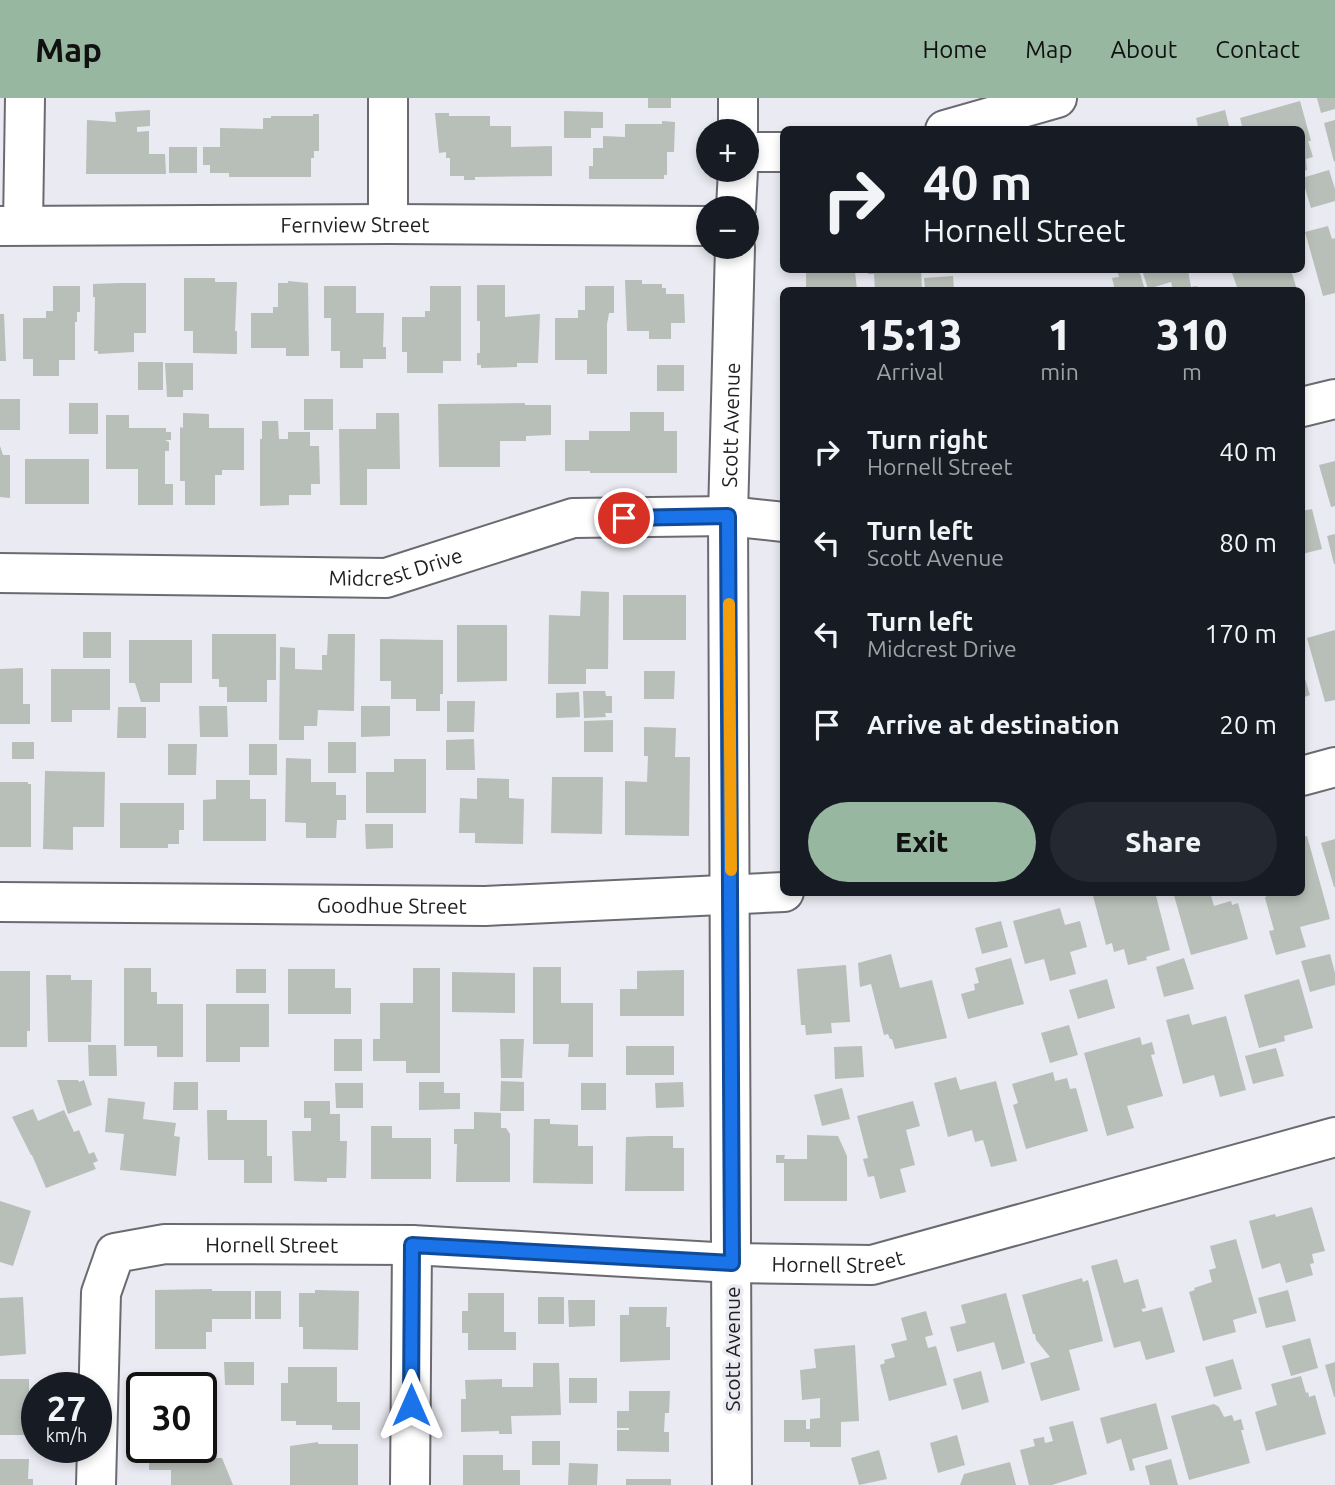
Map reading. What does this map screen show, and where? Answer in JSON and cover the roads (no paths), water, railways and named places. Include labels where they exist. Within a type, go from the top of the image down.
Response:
[{"type":"street","points":[[11,225],[25,98]]},
{"type":"street","points":[[388,98],[388,223]]},
{"type":"street","points":[[738,98],[738,119]]},
{"type":"street","points":[[959,126],[1057,98]]},
{"type":"street","points":[[759,152],[780,152]]},
{"type":"street","name":"Fernview Street","points":[[11,225],[388,223],[696,226]]},
{"type":"street","name":"Scott Avenue","points":[[732,1485],[728,516],[735,259]]},
{"type":"street","points":[[1305,407],[1335,399]]},
{"type":"street","name":"Midcrest Drive","points":[[0,573],[386,579],[573,518],[728,516],[780,522]]},
{"type":"street","points":[[1305,775],[1335,767]]},
{"type":"street","name":"Goodhue Street","points":[[0,902],[485,906],[780,891]]},
{"type":"street","name":"Hornell Street","points":[[96,1485],[101,1293],[115,1253],[165,1244],[412,1245],[732,1263],[872,1265],[1335,1137]]},
{"type":"street","points":[[410,1485],[412,1245]]}]
